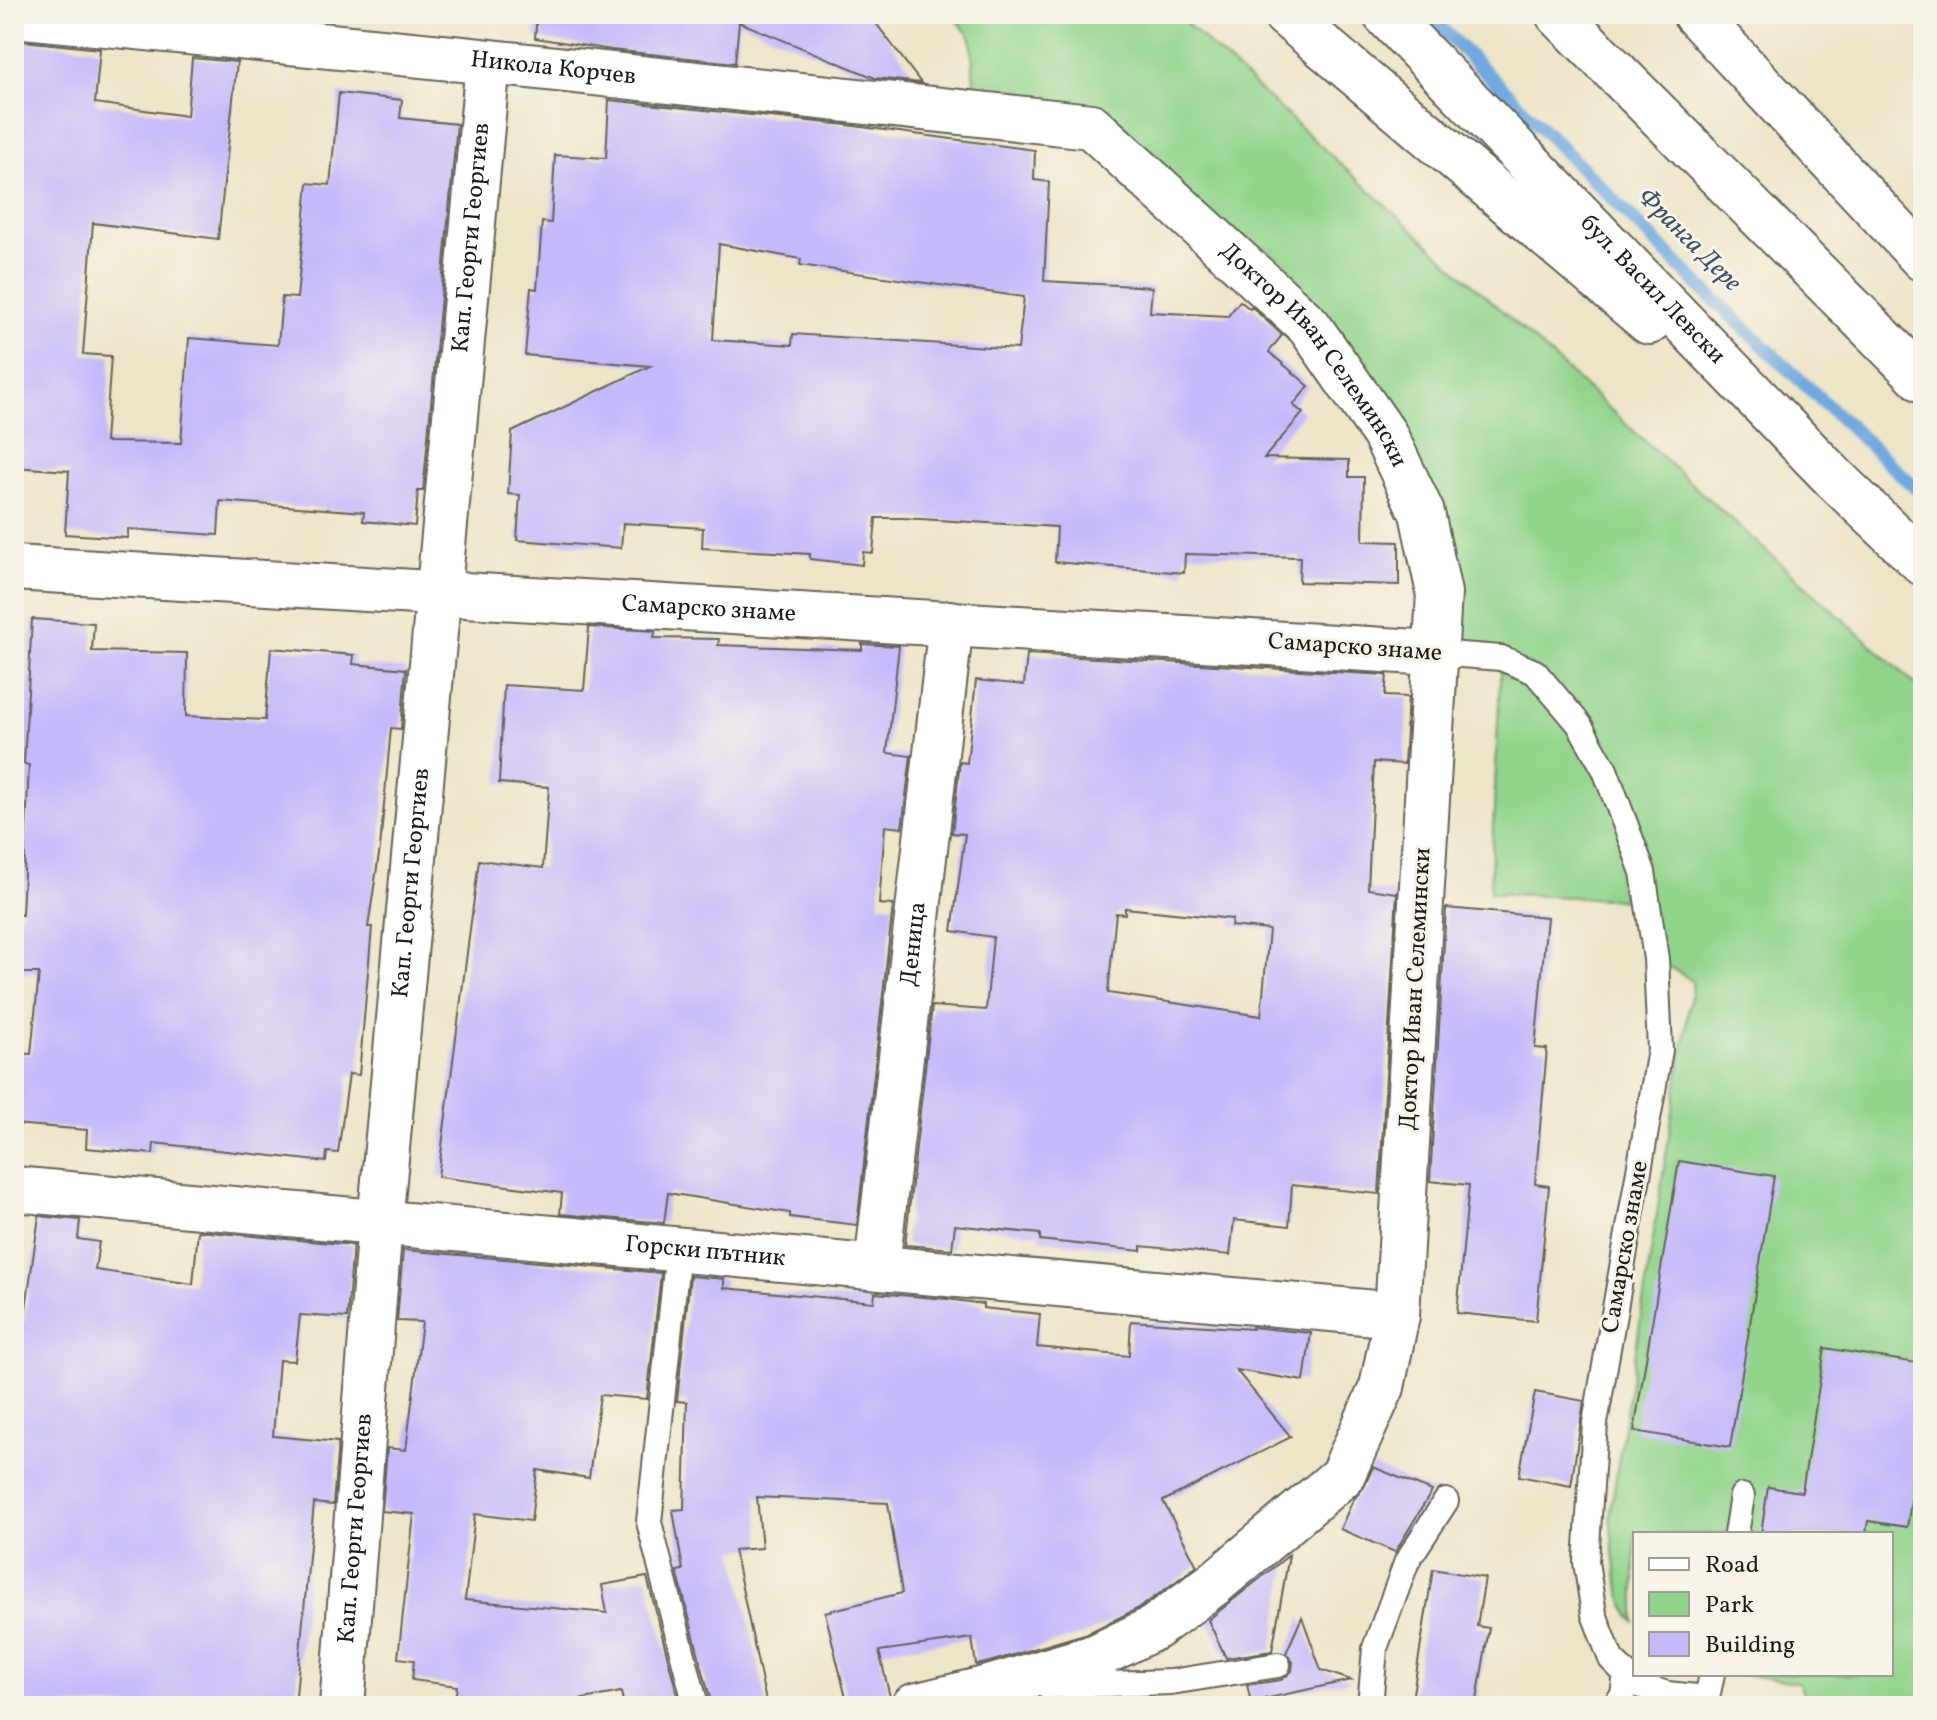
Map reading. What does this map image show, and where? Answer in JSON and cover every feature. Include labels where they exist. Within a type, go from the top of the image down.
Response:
[{"type":"main road","points":[[1285,14],[1835,479]]},
{"type":"main road","name":"бул. Васил Левски","points":[[1385,14],[1835,479],[1923,563]]},
{"type":"main road","points":[[1558,14],[1923,380]]},
{"type":"main road","points":[[1695,14],[1923,259]]},
{"type":"main road","name":"Никола Корчев","points":[[14,15],[1091,126]]},
{"type":"main road","name":"Кап. Георги Георгиев","points":[[342,1706],[380,1223],[488,62]]},
{"type":"main road","name":"Доктор Иван Селемински","points":[[914,1706],[1097,1656],[1154,1628],[1215,1583],[1342,1476],[1382,1387],[1397,1315],[1439,593],[1422,513],[1385,435],[1309,326],[1091,126]]},
{"type":"main road","name":"Самарско знаме","points":[[14,568],[1435,653]]},
{"type":"main road","name":"Деница","points":[[877,1266],[951,623]]},
{"type":"main road","name":"Горски пътник","points":[[14,1189],[1397,1315]]},
{"type":"lane","name":"Самарско знаме","points":[[1435,653],[1501,658],[1535,672],[1579,724],[1605,770],[1643,872],[1656,959],[1660,1050],[1595,1423],[1586,1562],[1594,1614],[1611,1659],[1636,1684],[1667,1694],[1718,1702],[1712,1676]]},
{"type":"lane","points":[[678,1251],[649,1522],[696,1706]]},
{"type":"lane","points":[[1736,1532],[1742,1496]]},
{"type":"lane","points":[[1370,1706],[1375,1648],[1407,1561],[1446,1501]]},
{"type":"lane","points":[[992,1687],[1174,1694],[1278,1665]]},
{"type":"lane","points":[[1614,1706],[1623,1695],[1626,1674]]},
{"type":"green space","points":[[952,14],[1176,14],[1923,691],[1923,1706],[1810,1706],[1798,1682],[1752,1676],[1893,1676],[1893,1532],[1633,1532],[1633,1619],[1629,1614],[1616,1572],[1610,1516],[1693,981],[1656,959],[1648,901],[1490,893],[1501,658],[1435,653],[1385,435],[1091,126],[976,112],[971,38]]},
{"type":"building","points":[[537,14],[869,14],[921,83],[875,78],[739,22],[735,63],[535,38]]},
{"type":"building","points":[[14,40],[100,49],[95,103],[187,116],[192,58],[237,62],[218,239],[93,223],[83,354],[111,356],[105,442],[181,443],[189,338],[278,345],[282,297],[297,298],[308,183],[330,185],[339,93],[402,100],[400,118],[457,124],[423,491],[418,491],[415,526],[363,521],[364,512],[220,501],[218,535],[128,529],[128,538],[65,534],[69,471],[14,467]]},
{"type":"building","points":[[609,100],[847,125],[1035,150],[1034,180],[1049,182],[1044,281],[1152,287],[1150,312],[1228,316],[1240,301],[1250,309],[1252,307],[1282,335],[1269,352],[1309,386],[1293,405],[1303,413],[1264,458],[1349,460],[1349,477],[1364,477],[1363,541],[1399,542],[1399,585],[1299,582],[1300,557],[1185,554],[1184,573],[1055,562],[1057,527],[902,518],[876,518],[873,553],[863,552],[862,565],[810,559],[810,554],[702,548],[703,528],[623,523],[621,548],[517,540],[520,495],[508,494],[512,432],[650,366],[525,355],[531,288],[537,289],[542,222],[551,223],[555,155],[606,158]],"holes":[[[719,244],[801,259],[800,265],[1024,297],[1018,349],[793,334],[792,345],[713,340]]]},
{"type":"building","points":[[32,619],[94,623],[92,651],[187,653],[186,716],[265,720],[271,648],[354,655],[353,664],[406,669],[401,729],[391,728],[380,848],[368,927],[372,927],[359,1075],[349,1074],[338,1153],[327,1152],[326,1162],[154,1143],[153,1154],[86,1148],[87,1130],[14,1124],[14,1053],[31,1054],[39,973],[14,973],[14,914],[22,915],[29,765],[24,764]]},
{"type":"building","points":[[589,627],[655,631],[654,638],[719,639],[718,645],[862,650],[862,644],[899,646],[887,753],[911,756],[902,828],[885,826],[879,904],[893,905],[857,1225],[790,1217],[790,1213],[668,1193],[664,1223],[560,1214],[562,1193],[438,1177],[479,860],[543,868],[549,787],[499,783],[504,685],[584,690]]},
{"type":"building","points":[[1027,654],[1387,675],[1385,696],[1408,697],[1404,764],[1374,762],[1368,889],[1397,893],[1379,1194],[1292,1185],[1289,1226],[1234,1220],[1230,1255],[1141,1246],[1141,1251],[1040,1240],[1040,1234],[955,1225],[952,1249],[905,1245],[932,1006],[986,1010],[993,937],[952,931],[965,834],[952,833],[960,762],[967,763],[976,680],[1024,685]],"holes":[[[1125,908],[1232,919],[1231,926],[1269,930],[1261,1016],[1108,993],[1116,913],[1125,914]]]},
{"type":"building","points":[[1446,908],[1547,917],[1535,1048],[1547,1049],[1535,1184],[1549,1186],[1536,1321],[1457,1313],[1469,1185],[1430,1181]]},
{"type":"building","points":[[1679,1161],[1774,1176],[1730,1447],[1634,1431]]},
{"type":"building","points":[[39,1216],[80,1220],[78,1239],[99,1242],[95,1270],[193,1284],[198,1231],[353,1245],[347,1318],[300,1315],[295,1361],[279,1360],[273,1436],[338,1442],[333,1505],[314,1503],[295,1706],[14,1706],[14,1321],[24,1322]]},
{"type":"building","points":[[403,1250],[661,1273],[647,1399],[600,1395],[589,1478],[537,1470],[531,1521],[475,1514],[465,1600],[607,1613],[602,1585],[647,1577],[679,1701],[624,1706],[621,1692],[547,1706],[454,1706],[457,1686],[412,1680],[414,1660],[398,1658],[414,1514],[382,1511],[387,1448],[406,1450],[422,1322],[397,1321]]},
{"type":"building","points":[[690,1276],[724,1279],[724,1288],[874,1302],[875,1293],[947,1299],[983,1304],[983,1308],[1040,1314],[1037,1347],[1129,1356],[1131,1321],[1311,1333],[1304,1381],[1236,1370],[1291,1437],[1163,1501],[1197,1566],[1141,1607],[1088,1633],[986,1663],[976,1665],[972,1638],[879,1651],[890,1697],[848,1706],[825,1612],[902,1593],[888,1503],[757,1497],[762,1548],[734,1550],[767,1706],[712,1706],[677,1571],[683,1570],[673,1510],[684,1509],[687,1402],[677,1401]]},
{"type":"building","points":[[1825,1348],[1923,1364],[1923,1426],[1907,1527],[1868,1521],[1866,1532],[1761,1532],[1768,1487],[1802,1492]]},
{"type":"building","points":[[1535,1392],[1584,1401],[1571,1486],[1519,1476]]},
{"type":"building","points":[[1373,1467],[1432,1491],[1395,1552],[1340,1529]]},
{"type":"building","points":[[1289,1555],[1272,1651],[1226,1658],[1208,1620]]},
{"type":"building","points":[[1433,1569],[1485,1578],[1477,1626],[1489,1628],[1476,1706],[1411,1706]]},
{"type":"building","points":[[1302,1617],[1321,1670],[1351,1680],[1264,1699],[1262,1706],[1252,1706],[1247,1685],[1281,1680],[1292,1671],[1293,1662],[1286,1653]]},
{"type":"waterway","name":"Франга Дере","points":[[1427,14],[1705,291],[1923,495]]}]
